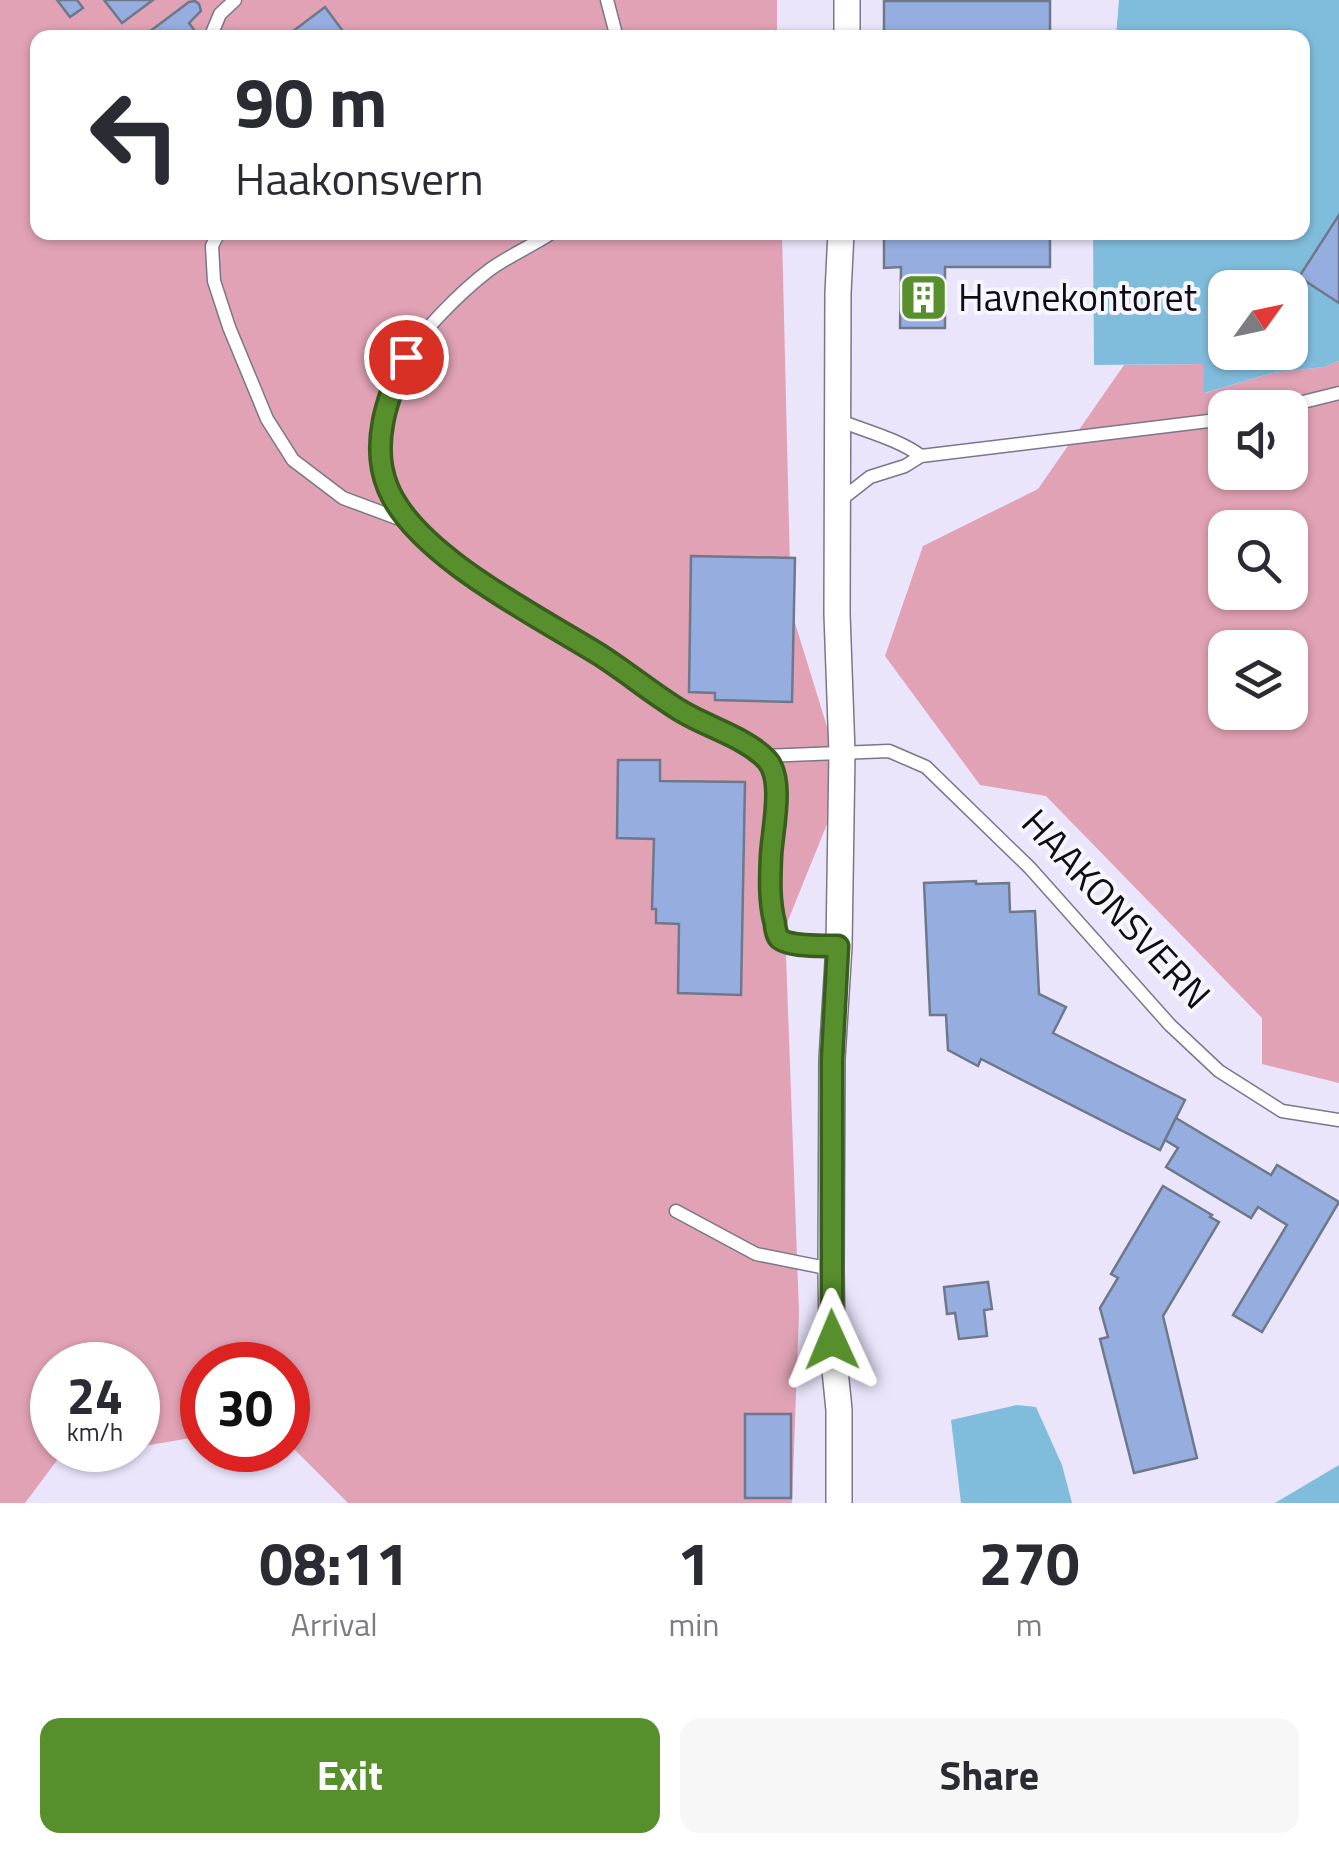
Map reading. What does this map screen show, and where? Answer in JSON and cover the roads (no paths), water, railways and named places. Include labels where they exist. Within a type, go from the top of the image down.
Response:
[{"type":"street","points":[[847,0],[847,30]]},
{"type":"street","points":[[839,1503],[839,1410],[832,1340],[831,1269],[832,1059],[842,753],[837,614],[841,240]]},
{"type":"lane","points":[[213,30],[220,14],[235,0]]},
{"type":"lane","points":[[607,0],[615,30]]},
{"type":"lane","points":[[215,240],[214,281],[219,296],[267,419],[293,460],[344,498],[407,522]]},
{"type":"lane","points":[[540,240],[490,270],[460,295],[406,357],[384,414],[380,461],[386,485],[407,522],[440,551],[683,712],[764,756],[774,771],[776,808],[770,904],[778,936],[782,941],[838,946]]},
{"type":"lane","points":[[1308,401],[1339,393]]},
{"type":"lane","points":[[838,420],[906,445],[921,456]]},
{"type":"lane","points":[[838,502],[870,477],[905,466],[921,456],[1208,421]]},
{"type":"lane","name":"HAAKONSVERN","points":[[764,756],[889,751],[926,767],[1030,868],[1157,1010],[1219,1071],[1282,1111],[1339,1120]]},
{"type":"lane","points":[[676,1211],[756,1254],[831,1269]]},
{"type":"water","points":[[1119,0],[1339,0],[1339,361],[1308,369],[1308,270],[1208,270],[1208,370],[1298,370],[1272,373],[1204,393],[1203,364],[1094,365],[1093,240],[1310,240],[1310,30],[1117,30]]},
{"type":"water","points":[[1017,1405],[1036,1407],[1062,1465],[1072,1503],[961,1503],[951,1420]]},
{"type":"water","points":[[1339,1465],[1339,1503],[1275,1503]]},
{"type":"place","name":"Havnekontoret","points":[[923,298]]}]
